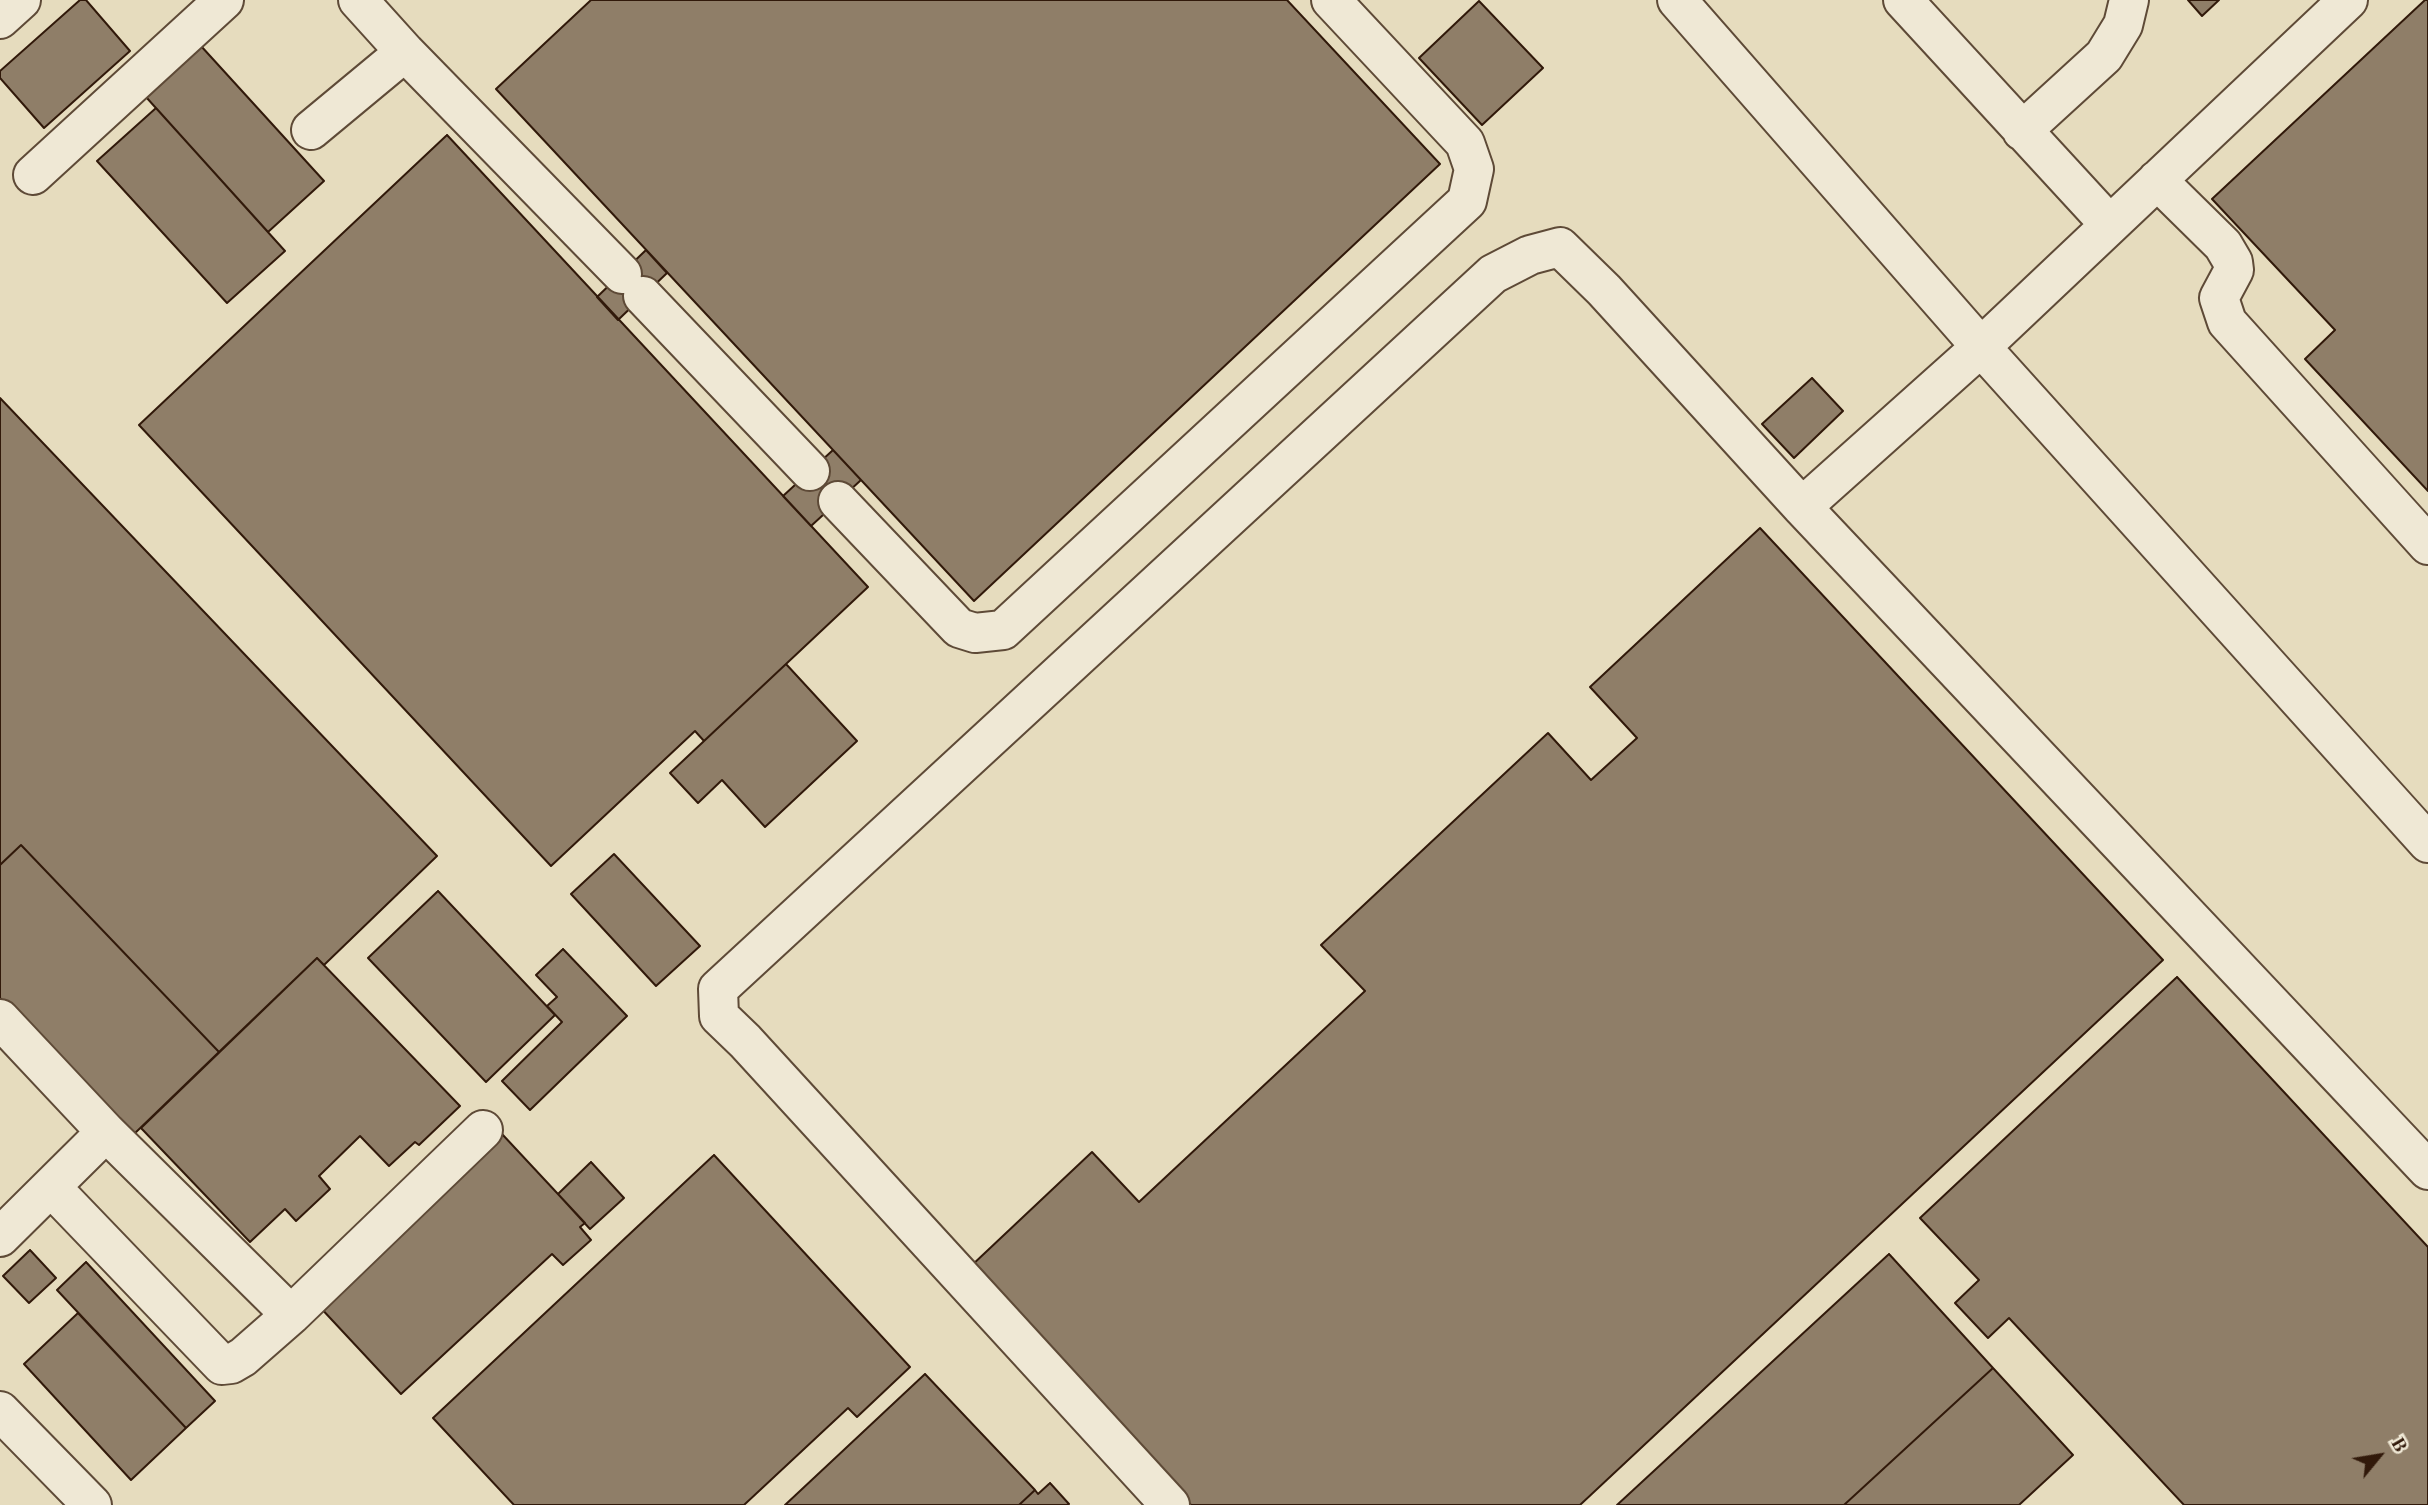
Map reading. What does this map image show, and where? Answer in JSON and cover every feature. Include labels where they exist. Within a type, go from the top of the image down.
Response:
[{"type":"lane","points":[[0,19],[21,0]]},
{"type":"lane","points":[[33,176],[224,0]]},
{"type":"lane","points":[[358,0],[810,471]]},
{"type":"lane","points":[[838,501],[959,628],[975,633],[1003,630],[1467,201],[1474,169],[1465,143],[1331,0]]},
{"type":"lane","points":[[1677,0],[1980,347],[2428,843]]},
{"type":"lane","points":[[1903,0],[2110,225]]},
{"type":"lane","points":[[2022,131],[2104,56],[2123,25],[2129,0]]},
{"type":"lane","points":[[1802,507],[1980,347],[2348,0]]},
{"type":"lane","points":[[311,130],[405,52]]},
{"type":"lane","points":[[2157,180],[2223,245],[2233,262],[2234,270],[2219,298],[2227,322],[2428,545]]},
{"type":"lane","points":[[1170,1505],[745,1041],[719,1016],[718,989],[1493,274],[1530,255],[1560,247],[1604,290],[1802,507],[2428,1170]]},
{"type":"lane","points":[[0,1019],[106,1132],[291,1315]]},
{"type":"lane","points":[[51,1186],[222,1365],[231,1364],[243,1357],[291,1315],[483,1130]]},
{"type":"lane","points":[[3,1228],[106,1132]]},
{"type":"lane","points":[[0,1411],[92,1505]]},
{"type":"building","points":[[80,0],[86,0],[130,51],[44,128],[0,78],[0,71]]},
{"type":"building","points":[[591,0],[1287,0],[1440,164],[974,601],[496,89]]},
{"type":"building","points":[[2188,0],[2219,0],[2202,16]]},
{"type":"building","points":[[2428,0],[2428,491],[2305,359],[2335,330],[2212,199]]},
{"type":"building","points":[[1479,1],[1543,68],[1482,125],[1419,58]]},
{"type":"building","points":[[201,46],[324,181],[268,232],[146,97]]},
{"type":"building","points":[[156,108],[285,251],[227,303],[97,161]]},
{"type":"building","points":[[447,135],[868,587],[704,741],[695,731],[551,866],[139,425]]},
{"type":"building","points":[[646,250],[667,273],[618,320],[597,297]]},
{"type":"building","points":[[1812,378],[1843,411],[1794,458],[1762,424]]},
{"type":"building","points":[[0,398],[437,856],[324,965],[317,958],[219,1052],[21,845],[0,865]]},
{"type":"building","points":[[833,450],[861,480],[811,526],[783,496]]},
{"type":"building","points":[[1760,528],[2163,960],[1580,1505],[1191,1505],[970,1267],[1092,1152],[1139,1202],[1365,991],[1321,945],[1548,733],[1591,780],[1637,738],[1590,687]]},
{"type":"building","points":[[786,664],[857,741],[765,827],[722,780],[698,803],[670,773]]},
{"type":"building","points":[[21,845],[219,1052],[132,1136],[0,998],[0,865]]},
{"type":"building","points":[[614,854],[700,946],[656,986],[571,894]]},
{"type":"building","points":[[438,891],[555,1015],[486,1082],[368,958]]},
{"type":"building","points":[[563,949],[627,1016],[530,1110],[502,1081],[562,1022],[547,1006],[557,997],[536,975]]},
{"type":"building","points":[[317,958],[460,1106],[419,1145],[415,1142],[389,1166],[360,1136],[319,1176],[330,1189],[296,1221],[285,1209],[250,1242],[141,1128]]},
{"type":"building","points":[[2177,977],[2428,1247],[2428,1505],[2184,1505],[2009,1318],[1988,1338],[1955,1303],[1979,1280],[1920,1218]]},
{"type":"building","points":[[502,1134],[585,1223],[580,1227],[591,1240],[563,1265],[552,1254],[401,1394],[318,1305]]},
{"type":"building","points":[[714,1155],[910,1367],[857,1417],[848,1408],[744,1505],[514,1505],[433,1418]]},
{"type":"building","points":[[591,1162],[624,1198],[590,1229],[558,1194]]},
{"type":"building","points":[[30,1250],[56,1278],[29,1303],[3,1276]]},
{"type":"building","points":[[1889,1254],[1993,1368],[1844,1505],[1617,1505]]},
{"type":"building","points":[[86,1262],[215,1401],[186,1428],[57,1290]]},
{"type":"building","points":[[78,1313],[186,1428],[131,1480],[24,1364]]},
{"type":"building","points":[[1993,1368],[2073,1455],[2019,1505],[1844,1505]]},
{"type":"building","points":[[925,1374],[1035,1490],[1019,1505],[785,1505]]},
{"type":"building","points":[[1050,1483],[1069,1504],[1019,1505],[1035,1490],[1038,1494]]}]
